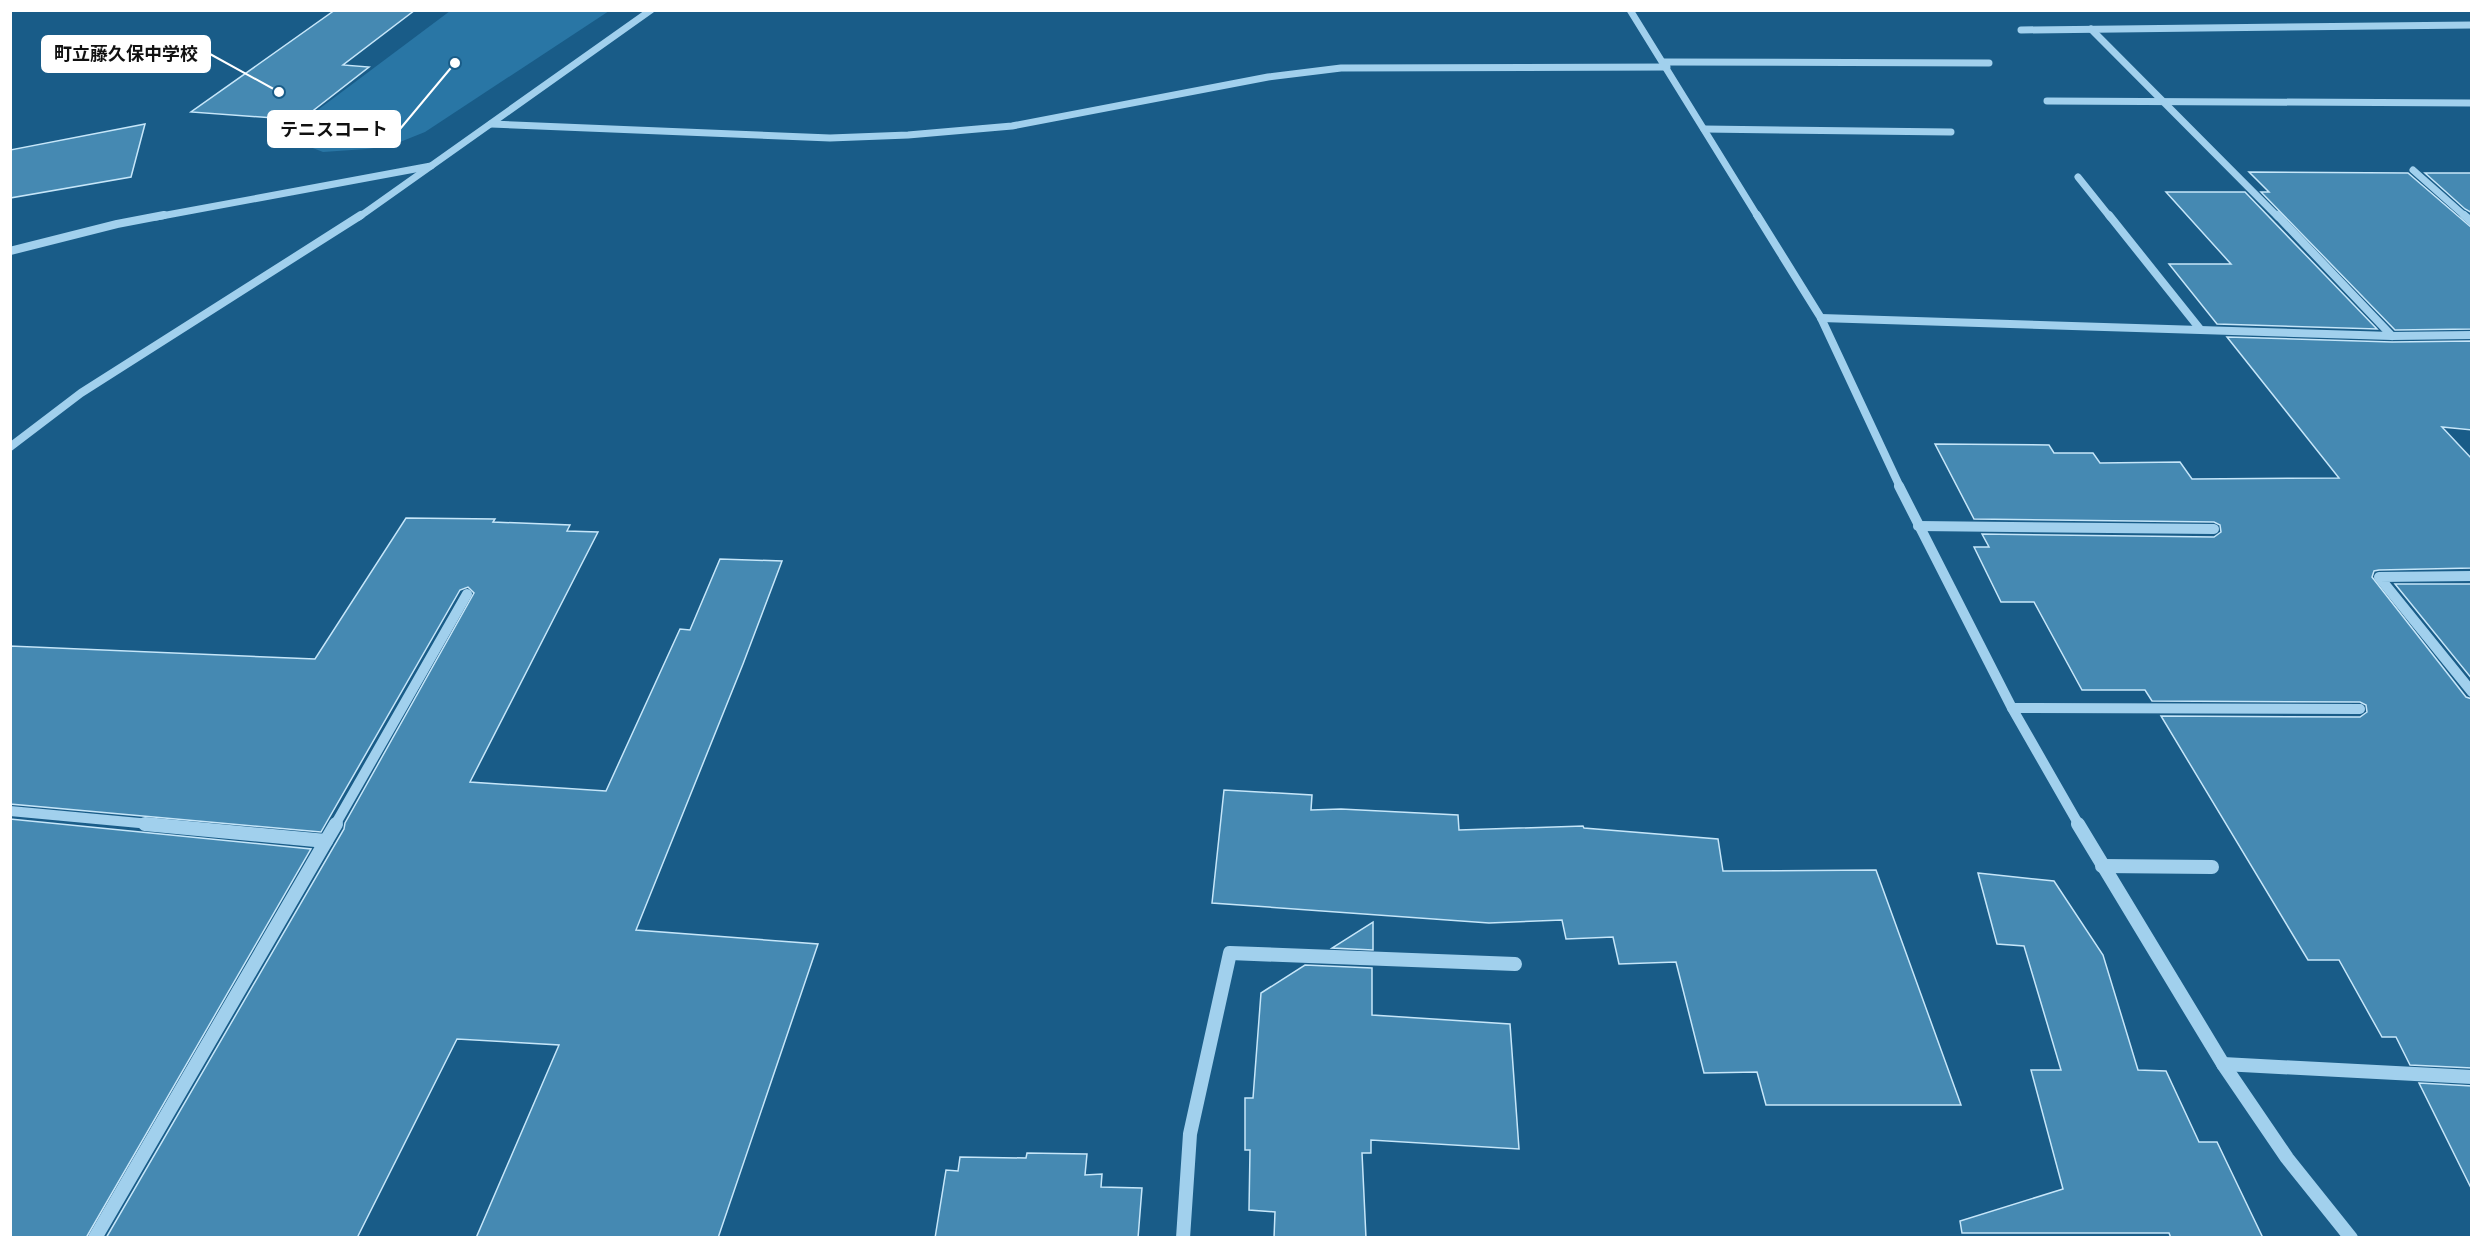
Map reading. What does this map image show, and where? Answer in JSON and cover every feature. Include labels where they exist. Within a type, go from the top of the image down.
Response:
[{"type":"street","points":[[10,447],[81,393],[388,198],[651,10]]},
{"type":"street","points":[[1630,10],[1821,318],[1918,526],[2012,708],[2102,866],[2223,1064],[2287,1158],[2351,1238]]},
{"type":"street","points":[[2021,30],[2472,25]]},
{"type":"street","points":[[2091,29],[2392,336]]},
{"type":"street","points":[[490,124],[831,138],[908,135],[1012,126],[1268,77],[1341,68],[1989,63]]},
{"type":"street","points":[[2047,101],[2472,103]]},
{"type":"street","points":[[1704,129],[1951,132]]},
{"type":"street","points":[[10,251],[117,224],[434,166]]},
{"type":"street","points":[[2414,170],[2472,222]]},
{"type":"street","points":[[2078,177],[2200,329]]},
{"type":"street","points":[[1821,318],[2392,336],[2472,335]]},
{"type":"street","points":[[1918,526],[2214,529]]},
{"type":"street","points":[[2472,576],[2379,577],[2472,692]]},
{"type":"street","points":[[95,1238],[326,841],[466,594]]},
{"type":"street","points":[[2012,708],[2361,709]]},
{"type":"street","points":[[10,811],[326,841]]},
{"type":"street","points":[[2102,866],[2212,867]]},
{"type":"street","points":[[1183,1238],[1190,1134],[1230,953],[1515,964]]},
{"type":"street","points":[[2223,1064],[2472,1077]]},
{"type":"shaded area","points":[[450,11],[609,11],[425,132],[390,146],[366,149],[323,152],[305,145],[300,134],[311,115]]},
{"type":"building","points":[[335,10],[415,10],[343,65],[369,67],[301,120],[191,112]]},
{"type":"building","points":[[145,124],[131,177],[10,198],[10,150]]},
{"type":"building","points":[[2249,172],[2408,173],[2472,228],[2472,329],[2395,330],[2261,192],[2269,192]]},
{"type":"building","points":[[2425,173],[2472,173],[2472,213],[2465,209]]},
{"type":"building","points":[[2166,192],[2245,192],[2377,329],[2217,324],[2169,264],[2231,264]]},
{"type":"building","points":[[2227,337],[2392,342],[2472,341],[2472,430],[2442,427],[2472,459],[2472,568],[2379,570],[2374,571],[2372,577],[2466,697],[2472,699],[2472,1068],[2410,1065],[2396,1037],[2382,1037],[2339,960],[2308,960],[2161,716],[2360,717],[2367,712],[2366,705],[2360,702],[2152,701],[2145,690],[2082,690],[2034,602],[2001,602],[1974,547],[1989,547],[1982,534],[2214,537],[2221,532],[2220,525],[2214,522],[1974,519],[1935,444],[2049,445],[2054,453],[2093,453],[2100,463],[2180,462],[2192,479],[2339,478]]},
{"type":"building","points":[[406,518],[495,519],[493,522],[570,525],[567,531],[598,532],[470,782],[606,791],[680,629],[690,630],[720,559],[782,561],[636,930],[818,944],[718,1238],[476,1238],[559,1045],[457,1039],[357,1238],[106,1238],[344,829],[345,823],[474,593],[468,587],[460,590],[321,832],[10,804],[10,646],[315,659]]},
{"type":"building","points":[[2395,584],[2472,584],[2472,679]]},
{"type":"building","points":[[1224,790],[1312,795],[1311,810],[1341,809],[1458,815],[1459,830],[1583,826],[1584,828],[1718,839],[1723,871],[1876,870],[1961,1105],[1766,1105],[1757,1072],[1704,1073],[1676,962],[1619,964],[1613,937],[1566,939],[1562,920],[1489,923],[1212,903]]},
{"type":"building","points":[[10,819],[311,849],[86,1238],[10,1238]]},
{"type":"building","points":[[1978,873],[2054,881],[2103,955],[2138,1070],[2166,1071],[2199,1142],[2217,1142],[2263,1238],[2171,1238],[2169,1233],[1962,1233],[1960,1221],[2063,1189],[2031,1070],[2061,1070],[2024,946],[1997,944]]},
{"type":"building","points":[[1373,922],[1373,950],[1332,948]]},
{"type":"building","points":[[1305,965],[1372,968],[1372,1015],[1510,1024],[1519,1149],[1371,1140],[1371,1153],[1362,1153],[1366,1238],[1274,1238],[1275,1212],[1249,1210],[1250,1150],[1245,1150],[1245,1098],[1253,1098],[1261,993]]},
{"type":"building","points":[[2419,1083],[2472,1086],[2472,1190]]},
{"type":"building","points":[[1027,1153],[1087,1154],[1085,1175],[1102,1174],[1101,1187],[1142,1188],[1138,1238],[935,1238],[946,1170],[958,1171],[960,1157],[1026,1158]]},
{"type":"place","name":"テニスコート","points":[[455,63]]},
{"type":"place","name":"町立藤久保中学校","points":[[279,92]]}]
